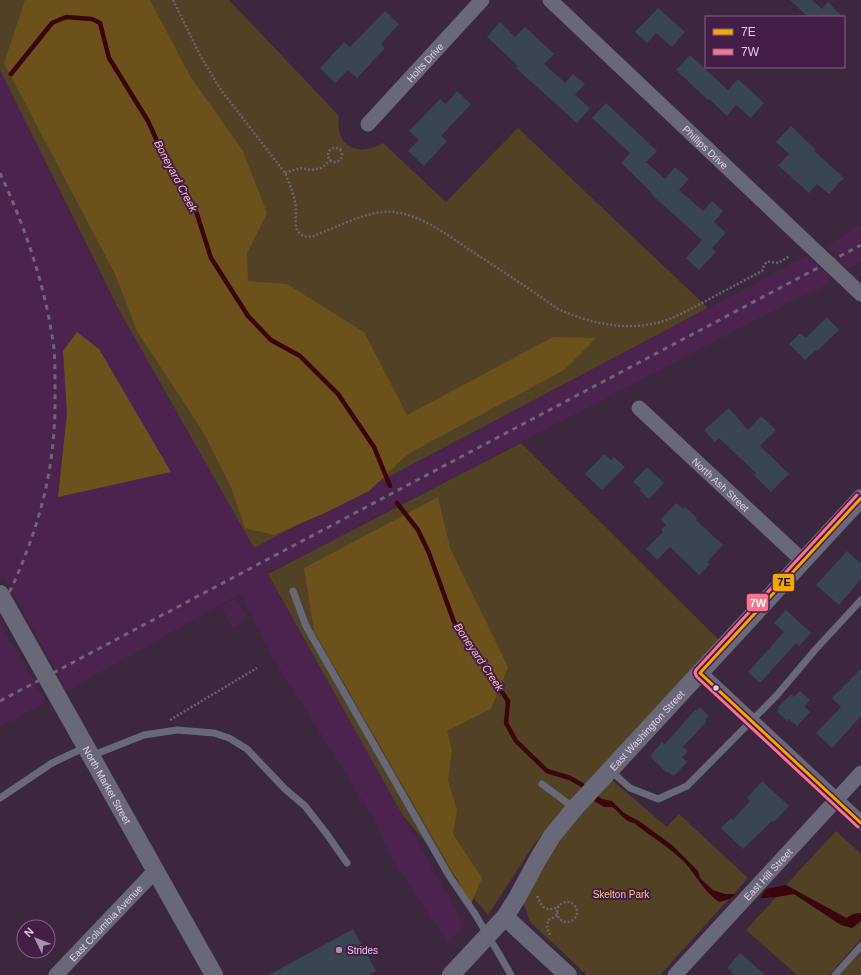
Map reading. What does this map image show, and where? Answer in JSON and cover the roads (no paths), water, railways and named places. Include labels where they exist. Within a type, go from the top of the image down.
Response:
[{"type":"street","name":"Holts Drive","points":[[368,124],[482,0]]},
{"type":"street","name":"Phillips Drive","points":[[550,0],[861,294]]},
{"type":"street","name":"North Ash Street","points":[[639,408],[803,561]]},
{"type":"street","name":"East Washington Street","points":[[451,975],[505,917],[552,836],[575,808],[861,498]]},
{"type":"street","name":"North Market Street","points":[[0,594],[214,975]]},
{"type":"street","points":[[700,673],[861,823]]},
{"type":"street","name":"East Hill Street","points":[[675,975],[861,773]]},
{"type":"street","name":"East Columbia Avenue","points":[[56,975],[155,871]]},
{"type":"street","points":[[505,917],[568,975]]},
{"type":"lane","points":[[293,591],[306,626],[448,874],[475,914],[511,975]]},
{"type":"lane","points":[[610,770],[630,788],[658,798],[687,786],[752,721],[861,600]]},
{"type":"lane","points":[[0,798],[52,763],[88,752],[144,735],[177,730],[214,733],[229,738],[247,749],[285,789],[305,806],[326,833],[346,863]]},
{"type":"lane","points":[[542,784],[575,808]]},
{"type":"lane","points":[[835,975],[861,946]]},
{"type":"waterway","name":"Boneyard Creek","points":[[11,74],[52,23],[66,17],[92,19],[100,23],[109,58],[148,121],[167,163],[195,208],[211,258],[248,316],[271,340],[300,356],[338,394],[374,447],[390,486]]},
{"type":"waterway","name":"Boneyard Creek","points":[[397,503],[418,530],[429,553],[454,622],[508,701],[506,723],[516,741],[547,771],[570,778],[582,785]]},
{"type":"railway","points":[[0,173],[34,259],[46,304],[54,349],[55,367],[53,444],[51,462],[43,499],[32,537],[22,564],[14,583],[0,608]]},
{"type":"railway","points":[[0,701],[861,245]]},
{"type":"place","name":"Strides","points":[[339,950]]},
{"type":"park label","name":"Skelton Park","points":[[621,894]]}]
